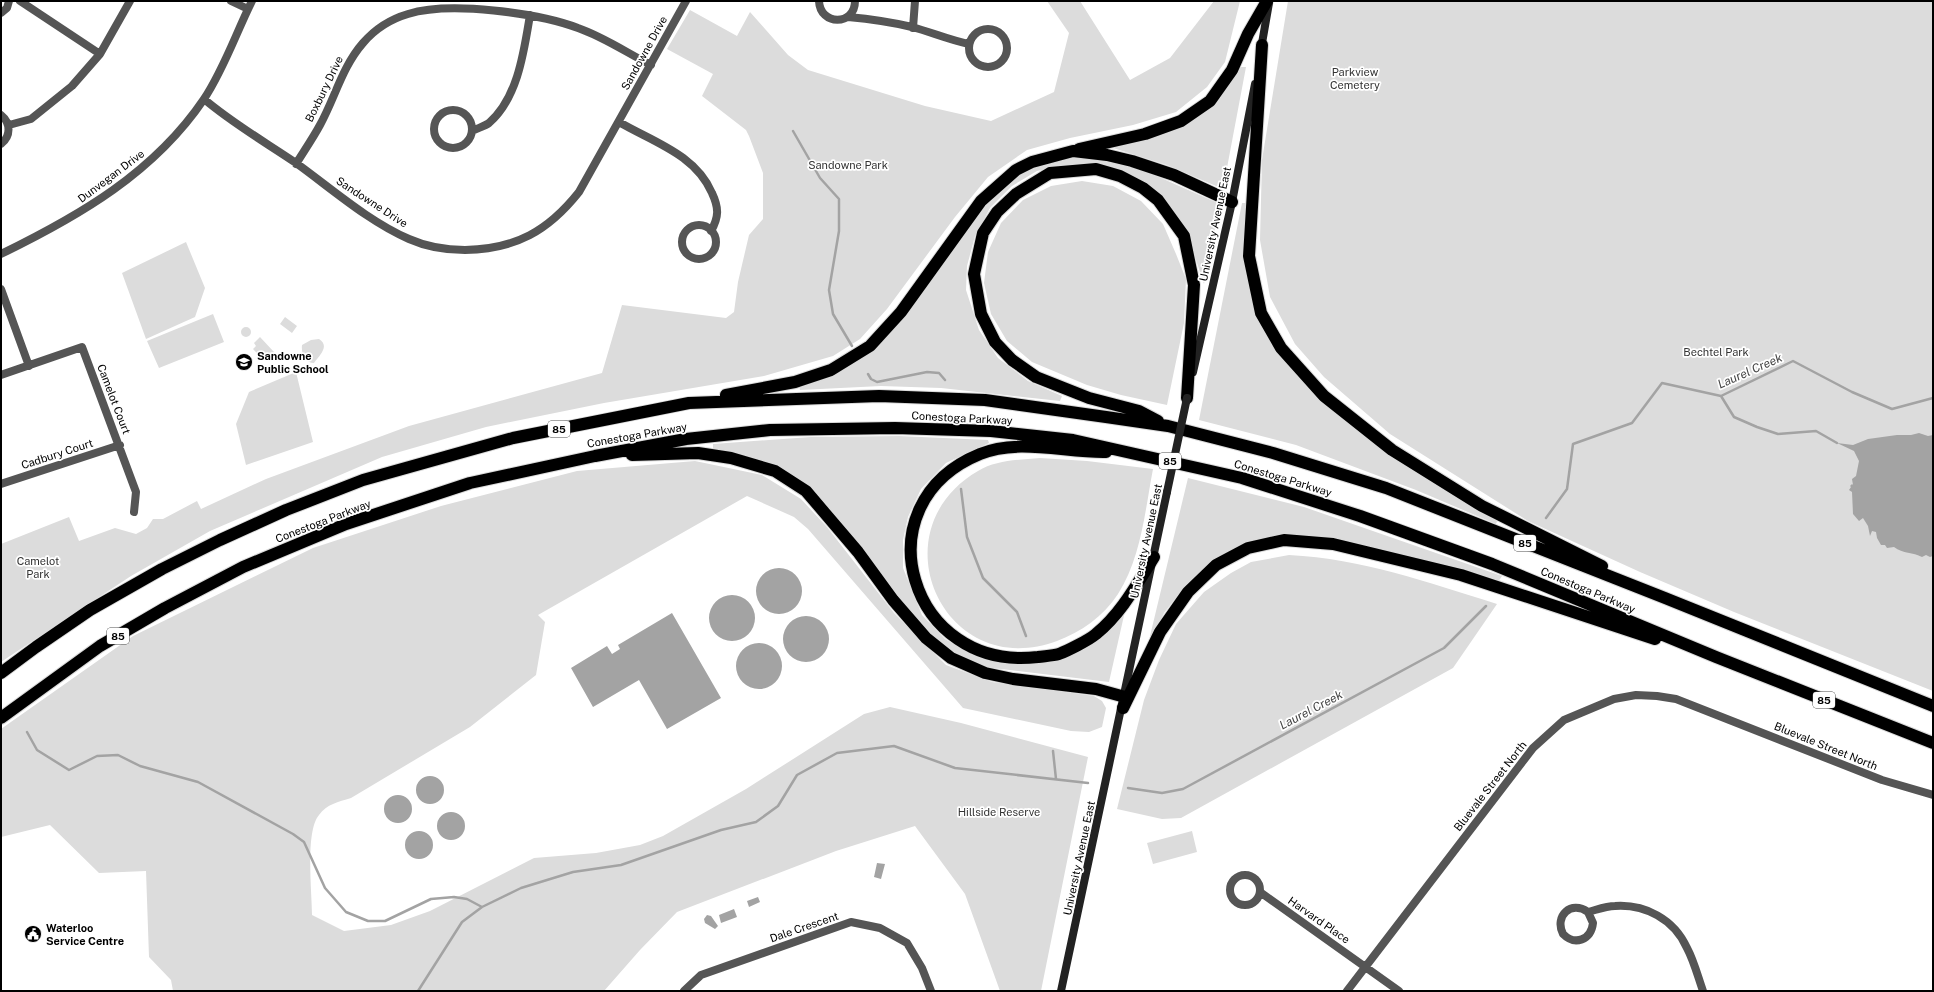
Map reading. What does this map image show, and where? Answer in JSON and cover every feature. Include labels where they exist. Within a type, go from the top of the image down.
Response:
[{"type":"highway","points":[[689,403],[795,382],[831,370],[870,346],[900,312],[980,201],[1016,170],[1032,162],[1145,134],[1181,121],[1210,101],[1232,70],[1248,34],[1268,1]]},
{"type":"highway","points":[[1262,45],[1249,256],[1261,313],[1281,348],[1324,396],[1392,450],[1482,506],[1665,598]]},
{"type":"highway","points":[[1073,151],[1107,155],[1132,161],[1174,175],[1232,202]]},
{"type":"highway","points":[[1168,426],[1139,411],[1089,398],[1036,377],[1012,360],[995,342],[981,314],[974,274],[983,234],[997,212],[1016,194],[1050,173],[1096,170],[1120,176],[1143,188],[1158,200],[1184,236],[1194,285],[1187,398]]},
{"type":"highway","name":"Conestoga Parkway","points":[[1,673],[90,610],[142,580],[220,540],[293,508],[363,480],[513,438],[689,403],[879,396],[977,400],[1168,426],[1273,453],[1386,488],[1933,706]]},
{"type":"highway","name":"Conestoga Parkway","points":[[1,718],[100,646],[164,608],[243,567],[346,524],[470,484],[595,456],[686,439],[770,430],[895,428],[991,431],[1073,440],[1242,478],[1360,516],[1492,564],[1716,657],[1933,743]]},
{"type":"highway","points":[[1131,452],[1084,453],[1037,447],[1008,448],[981,453],[955,466],[933,488],[916,517],[910,543],[912,571],[919,592],[934,617],[951,636],[982,652],[1020,659],[1059,654],[1095,635],[1120,609],[1154,557]]},
{"type":"highway","points":[[595,456],[698,453],[731,458],[776,471],[806,491],[858,552],[893,600],[926,638],[951,658],[986,673],[1096,689],[1124,702],[1160,632],[1188,592],[1216,566],[1229,558],[1248,548],[1284,540],[1333,544],[1461,576],[1639,634],[1716,657]]},
{"type":"main road","name":"University Avenue East","points":[[1061,991],[1124,702],[1187,398],[1232,202],[1262,45],[1268,1]]},
{"type":"street","points":[[1,13],[7,8],[9,1]]},
{"type":"street","points":[[20,1],[100,54]]},
{"type":"street","points":[[8,125],[31,119],[72,86],[100,54],[130,1]]},
{"type":"street","points":[[230,1],[248,9]]},
{"type":"street","name":"Dunvegan Drive","points":[[1,254],[76,215],[123,183],[167,144],[204,99],[252,1]]},
{"type":"street","name":"Sandowne Drive","points":[[204,99],[368,215],[410,240],[447,250],[483,250],[508,245],[528,237],[547,225],[565,210],[580,192],[686,1]]},
{"type":"street","points":[[819,1],[822,12],[828,18],[834,20],[842,20],[848,17],[853,11],[855,1]]},
{"type":"street","points":[[914,28],[915,1]]},
{"type":"street","name":"Boxbury Drive","points":[[296,164],[320,125],[344,71],[353,57],[374,31],[390,21],[408,14],[431,9],[498,11],[530,16],[579,28],[651,65]]},
{"type":"street","points":[[472,130],[488,124],[501,110],[515,80],[530,16]]},
{"type":"street","points":[[848,17],[877,20],[914,28],[950,40],[969,44]]},
{"type":"street","points":[[989,29],[997,31],[1003,37],[1006,43],[1007,51],[1002,62],[994,66],[982,67],[972,59],[969,53],[969,44],[976,33],[989,29]]},
{"type":"street","points":[[455,110],[468,116],[471,122],[472,130],[471,137],[464,145],[458,148],[450,148],[442,145],[438,140],[434,127],[437,118],[444,112],[455,110]]},
{"type":"street","points":[[1,115],[8,125],[9,133],[7,139],[1,144]]},
{"type":"street","points":[[619,122],[680,155],[703,176],[707,181],[717,203],[717,220],[711,230]]},
{"type":"street","points":[[696,225],[707,227],[711,230],[714,235],[715,245],[710,254],[701,258],[691,257],[687,254],[684,249],[682,239],[687,230],[696,225]]},
{"type":"street","points":[[1,289],[29,366],[1,375]]},
{"type":"street","name":"Camelot Court","points":[[29,366],[82,347],[120,444],[136,492],[134,512]]},
{"type":"street","name":"Cadbury Court","points":[[1,484],[120,444]]},
{"type":"street","name":"Bluevale Street North","points":[[1347,991],[1533,748],[1564,720],[1614,699],[1636,695],[1676,699],[1882,780],[1933,795]]},
{"type":"street","name":"Harvard Place","points":[[1260,892],[1366,966],[1399,991]]},
{"type":"street","points":[[1588,912],[1593,923],[1589,935],[1580,941],[1574,941],[1563,934],[1560,923],[1566,911],[1573,908],[1579,907],[1588,912],[1614,906],[1638,907],[1658,915],[1676,930],[1687,947],[1703,991]]},
{"type":"street","name":"Dale Crescent","points":[[684,991],[701,975],[851,922],[880,928],[907,943],[922,968],[931,991]]},
{"type":"green space","points":[[1047,1],[1080,1],[1130,80],[1170,58],[1214,1],[1240,1],[1225,62],[1207,87],[1176,112],[1133,125],[1070,138],[1027,150],[988,177],[955,217],[887,309],[860,339],[833,356],[764,376],[604,403],[486,427],[382,457],[210,531],[131,576],[1,662],[1,544],[69,517],[79,541],[115,528],[136,534],[147,528],[153,519],[163,519],[197,501],[201,509],[266,479],[409,426],[602,373],[622,305],[726,318],[734,312],[738,282],[749,235],[763,219],[763,173],[746,130],[702,96],[713,74],[667,49],[690,10],[737,36],[750,12],[788,55],[808,70],[925,106],[991,121],[1054,92],[1069,33]]},
{"type":"green space","name":"Bechtel Park","points":[[1288,1],[1933,1],[1933,691],[1734,612],[1640,572],[1528,521],[1390,434],[1324,377],[1295,344],[1270,297],[1260,240],[1262,160]]},
{"type":"green space","points":[[1240,67],[1246,67],[1223,189],[1167,165],[1113,148],[1112,144],[1155,135],[1188,124],[1216,104]]},
{"type":"green space","points":[[1068,156],[1104,158],[1143,170],[1220,204],[1204,284],[1188,236],[1172,209],[1156,192],[1097,165],[1064,165],[1037,171],[1012,186],[990,208],[975,236],[967,266],[966,290],[979,330],[998,358],[1028,381],[1062,396],[1060,401],[941,388],[881,386],[800,390],[799,386],[821,379],[850,366],[877,346],[980,209],[1002,185],[1040,161]]},
{"type":"green space","points":[[1082,181],[1113,186],[1141,201],[1163,224],[1186,279],[1184,323],[1167,405],[1121,395],[1087,385],[1032,362],[1007,341],[991,314],[984,283],[988,252],[1001,223],[1023,200],[1051,186]]},
{"type":"green space","points":[[1242,203],[1247,203],[1245,270],[1257,313],[1314,392],[1498,519],[1496,524],[1416,490],[1296,445],[1199,420]]},
{"type":"green space","points":[[186,242],[205,288],[195,317],[146,339],[122,273]]},
{"type":"green space","points":[[213,314],[224,342],[159,368],[147,341]]},
{"type":"green space","points":[[285,317],[297,326],[292,333],[280,324]]},
{"type":"green space","points":[[244,327],[248,327],[251,332],[248,337],[244,337],[241,334],[241,330]]},
{"type":"green space","points":[[260,337],[274,352],[264,361],[253,349],[256,346],[254,343]]},
{"type":"green space","points":[[319,339],[324,345],[323,351],[314,363],[311,363],[304,357],[302,345],[311,340]]},
{"type":"green space","points":[[296,372],[313,442],[246,465],[236,424],[249,392]]},
{"type":"green space","points":[[899,436],[988,440],[989,443],[946,463],[921,489],[908,517],[903,540],[903,568],[922,615],[945,639],[973,655],[1004,662],[1029,664],[1061,659],[1125,611],[1109,682],[984,667],[953,654],[923,628],[804,483],[774,464],[744,455],[713,450],[713,444],[811,437]]},
{"type":"green space","points":[[1040,458],[1087,461],[1153,469],[1137,550],[1126,580],[1118,594],[1106,610],[1091,623],[1075,633],[1057,641],[1017,648],[982,641],[955,621],[936,594],[928,562],[931,529],[947,497],[978,471],[985,467],[1000,463]]},
{"type":"green space","name":"Hillside Reserve","points":[[695,461],[762,475],[801,499],[827,527],[894,613],[946,665],[992,682],[1094,696],[1102,701],[1106,708],[1102,727],[1089,732],[1071,731],[963,708],[808,529],[794,517],[747,496],[538,615],[545,622],[536,675],[470,727],[351,798],[333,804],[322,811],[315,823],[312,834],[310,863],[312,915],[344,931],[391,925],[430,911],[534,858],[596,853],[640,845],[663,836],[746,789],[864,714],[890,707],[961,723],[1088,757],[1041,991],[1000,991],[965,894],[915,826],[836,851],[677,912],[640,950],[604,991],[173,991],[171,980],[149,957],[146,871],[99,873],[50,825],[1,837],[1,729],[133,636],[313,548],[441,506],[577,471]]},
{"type":"green space","points":[[1188,478],[1304,507],[1502,576],[1498,582],[1324,538],[1219,558],[1199,573],[1181,591],[1164,613],[1153,636],[1150,636]]},
{"type":"green space","points":[[1289,555],[1316,557],[1369,566],[1497,604],[1453,668],[1181,818],[1162,819],[1117,809],[1144,700],[1159,660],[1176,624],[1204,592],[1231,573],[1251,562]]},
{"type":"green space","points":[[1192,831],[1197,852],[1153,864],[1147,843]]},
{"type":"shaded area","points":[[1919,433],[1928,436],[1933,435],[1933,556],[1930,557],[1926,555],[1922,557],[1901,551],[1894,547],[1887,548],[1885,545],[1881,545],[1877,538],[1876,532],[1872,531],[1870,536],[1868,526],[1863,518],[1859,521],[1853,514],[1852,492],[1849,490],[1851,487],[1850,486],[1852,484],[1853,485],[1852,479],[1856,476],[1859,461],[1854,451],[1837,443],[1853,445],[1868,439]]},
{"type":"shaded area","points":[[784,568],[796,574],[801,582],[801,600],[796,608],[788,613],[774,614],[762,608],[757,600],[756,586],[762,574],[770,569]]},
{"type":"shaded area","points":[[737,595],[749,601],[754,609],[754,627],[749,635],[741,640],[727,641],[715,635],[710,627],[709,613],[715,601],[723,596]]},
{"type":"shaded area","points":[[672,613],[721,698],[667,729],[639,680],[593,707],[571,668],[607,646],[612,654],[620,649],[618,645]]},
{"type":"shaded area","points":[[811,616],[823,622],[828,630],[828,648],[823,656],[815,661],[801,662],[789,656],[784,648],[783,634],[789,622],[797,617]]},
{"type":"shaded area","points":[[764,643],[776,649],[781,657],[781,675],[776,683],[768,688],[754,689],[742,683],[737,675],[736,661],[742,649],[750,644]]},
{"type":"shaded area","points":[[430,776],[436,777],[440,780],[443,784],[443,796],[440,800],[436,803],[430,804],[424,803],[420,800],[417,796],[416,790],[417,784],[420,780],[424,777]]},
{"type":"shaded area","points":[[398,795],[404,796],[408,799],[411,803],[411,815],[408,819],[404,822],[398,823],[392,822],[388,819],[385,815],[384,809],[385,803],[388,799],[392,796]]},
{"type":"shaded area","points":[[451,812],[457,813],[461,816],[464,820],[464,832],[461,836],[457,839],[451,840],[445,839],[441,836],[438,832],[437,826],[438,820],[441,816],[445,813]]},
{"type":"shaded area","points":[[419,831],[425,832],[429,835],[432,839],[432,851],[429,855],[425,858],[419,859],[413,858],[409,855],[406,851],[405,845],[406,839],[409,835],[413,832]]},
{"type":"shaded area","points":[[877,863],[885,864],[881,879],[874,877]]},
{"type":"shaded area","points":[[758,897],[760,902],[749,907],[747,901]]},
{"type":"shaded area","points":[[734,909],[737,917],[721,923],[719,915]]},
{"type":"shaded area","points":[[707,915],[711,916],[718,926],[715,929],[705,923],[704,919]]},
{"type":"waterway","points":[[793,131],[820,178],[839,199],[839,231],[829,290],[833,314],[852,346]]},
{"type":"waterway","name":"Laurel Creek","points":[[1546,518],[1567,489],[1573,444],[1632,423],[1662,383],[1721,396],[1793,361],[1852,392],[1892,409],[1933,398]]},
{"type":"waterway","points":[[868,374],[871,379],[877,382],[927,372],[939,373],[945,380]]},
{"type":"waterway","points":[[1721,396],[1734,417],[1757,427],[1778,434],[1816,431],[1837,443]]},
{"type":"waterway","points":[[961,489],[967,537],[983,578],[1017,612],[1026,636]]},
{"type":"waterway","name":"Laurel Creek","points":[[1128,788],[1162,793],[1183,789],[1444,648],[1486,606]]},
{"type":"waterway","points":[[27,732],[37,750],[69,770],[97,756],[118,755],[140,766],[198,782],[293,834],[304,842],[325,888],[346,912],[368,921],[385,921],[431,899],[454,897],[467,899],[482,907]]},
{"type":"waterway","points":[[418,991],[462,922],[482,907],[521,888],[573,872],[621,865],[721,830],[756,822],[778,806],[797,775],[837,753],[894,746],[955,768],[1088,783]]},
{"type":"waterway","points":[[1053,751],[1056,779]]},
{"type":"place","name":"Sandowne Public School","points":[[244,362]]},
{"type":"place","name":"Waterloo Service Centre","points":[[33,934]]},
{"type":"park label","name":"Parkview Cemetery","points":[[1355,78]]},
{"type":"park label","name":"Sandowne Park","points":[[848,165]]},
{"type":"park label","name":"Camelot Park","points":[[38,567]]}]
